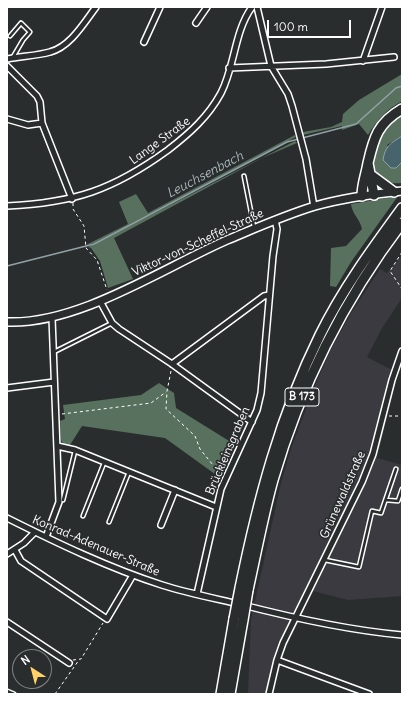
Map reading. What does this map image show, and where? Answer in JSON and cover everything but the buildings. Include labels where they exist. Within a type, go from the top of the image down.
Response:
[{"type":"highway","points":[[362,196],[362,184],[372,145],[379,130],[390,117],[402,110]]},
{"type":"highway","points":[[368,164],[374,195]]},
{"type":"highway","points":[[371,175],[398,191]]},
{"type":"highway","name":"B 173","points":[[221,694],[238,620],[265,476],[297,385],[320,334],[342,296],[366,258],[402,208]]},
{"type":"highway","name":"B 173","points":[[244,589],[273,481],[293,418],[306,386],[328,338],[346,306],[402,224]]},
{"type":"highway","name":"B 173","points":[[230,694],[238,620]]},
{"type":"street","points":[[10,58],[46,53],[55,50],[70,39],[96,7]]},
{"type":"street","points":[[144,42],[160,7]]},
{"type":"street","points":[[196,23],[207,7]]},
{"type":"street","name":"Lange Straße","points":[[7,206],[37,205],[72,199],[126,178],[149,164],[194,129],[202,121],[221,93],[236,42],[252,7]]},
{"type":"street","points":[[257,7],[271,66],[288,94],[300,138],[314,207]]},
{"type":"street","points":[[363,61],[382,7]]},
{"type":"street","points":[[229,68],[363,61],[394,57]]},
{"type":"street","points":[[7,66],[35,92],[40,102],[42,124],[72,199]]},
{"type":"street","points":[[7,119],[28,124],[42,124]]},
{"type":"street","name":"Viktor-von-Scheffel-Straße","points":[[7,322],[52,318],[100,301],[275,220],[314,207],[362,196],[398,191]]},
{"type":"street","name":"Brückleinsgraben","points":[[197,594],[216,507],[225,480],[257,410],[261,393],[269,296],[277,229],[275,220]]},
{"type":"street","points":[[172,364],[264,296],[269,296]]},
{"type":"street","points":[[100,301],[112,323],[252,422]]},
{"type":"street","points":[[46,537],[59,502],[52,318]]},
{"type":"street","name":"Grünewaldstraße","points":[[269,694],[277,660],[362,482],[373,454],[384,416],[392,380],[402,351]]},
{"type":"street","points":[[7,388],[54,382]]},
{"type":"street","points":[[58,446],[75,450],[216,507]]},
{"type":"street","points":[[161,525],[175,490]]},
{"type":"street","name":"Konrad-Adenauer-Straße","points":[[7,518],[46,537],[134,575],[197,594],[296,618],[363,631],[402,635]]},
{"type":"street","points":[[7,554],[15,550],[35,532]]},
{"type":"street","points":[[15,550],[21,561],[107,619],[134,575]]},
{"type":"street","points":[[7,622],[69,663]]},
{"type":"street","points":[[277,660],[369,694]]},
{"type":"lane","points":[[10,36],[21,23],[30,32],[10,58]]},
{"type":"lane","points":[[244,176],[255,229]]},
{"type":"lane","points":[[53,352],[112,323]]},
{"type":"lane","points":[[62,500],[75,450]]},
{"type":"lane","points":[[83,516],[105,462]]},
{"type":"lane","points":[[324,560],[359,567],[372,511],[381,513],[396,469]]},
{"type":"lane","points":[[109,522],[129,472]]},
{"type":"lane","points":[[386,500],[398,501],[402,489]]},
{"type":"lane","points":[[7,691],[14,694]]},
{"type":"path","points":[[72,199],[73,209],[84,226],[84,243],[86,248],[97,260],[109,297]]},
{"type":"path","points":[[402,252],[390,271],[402,289]]},
{"type":"path","points":[[172,364],[167,391],[166,409],[195,436],[200,449],[225,480]]},
{"type":"path","points":[[55,415],[151,403],[167,391]]},
{"type":"path","points":[[384,416],[402,416]]},
{"type":"path","points":[[55,694],[78,661],[81,659],[106,618]]},
{"type":"path","points":[[69,663],[72,660],[81,659]]},
{"type":"shaded area","points":[[402,255],[402,298],[382,328],[367,357],[398,373],[377,458],[402,465],[402,596],[348,600],[313,591],[279,663],[270,694],[248,694],[251,619],[281,483],[292,446],[314,388],[331,349],[351,313],[380,269],[387,273]]},
{"type":"green space","points":[[402,74],[402,101],[383,115],[368,135],[359,124],[342,130],[342,126],[303,135],[303,132],[331,127],[342,122],[343,114],[359,100]]},
{"type":"green space","points":[[402,114],[402,136],[387,145],[401,164],[402,162],[402,183],[390,183],[381,179],[376,173],[374,155],[380,136],[385,128]]},
{"type":"green space","points":[[295,135],[296,137],[94,243],[86,245],[128,224],[119,202],[136,194],[148,213]]},
{"type":"green space","points":[[295,141],[297,143],[262,158],[114,238],[133,279],[108,288],[100,261],[91,248],[88,247]]},
{"type":"green space","points":[[398,196],[351,262],[336,287],[330,286],[331,248],[346,246],[362,229],[351,204]]},
{"type":"green space","points":[[159,383],[174,393],[176,408],[234,444],[219,477],[165,438],[82,426],[70,445],[63,444],[61,440],[60,421],[65,419],[63,405],[141,395]]},
{"type":"water","points":[[402,136],[402,162],[396,168],[391,168],[383,160],[385,151],[392,143]]},
{"type":"waterway","name":"Leuchsenbach","points":[[7,266],[94,244],[287,142],[356,124],[396,88],[402,86]]}]
